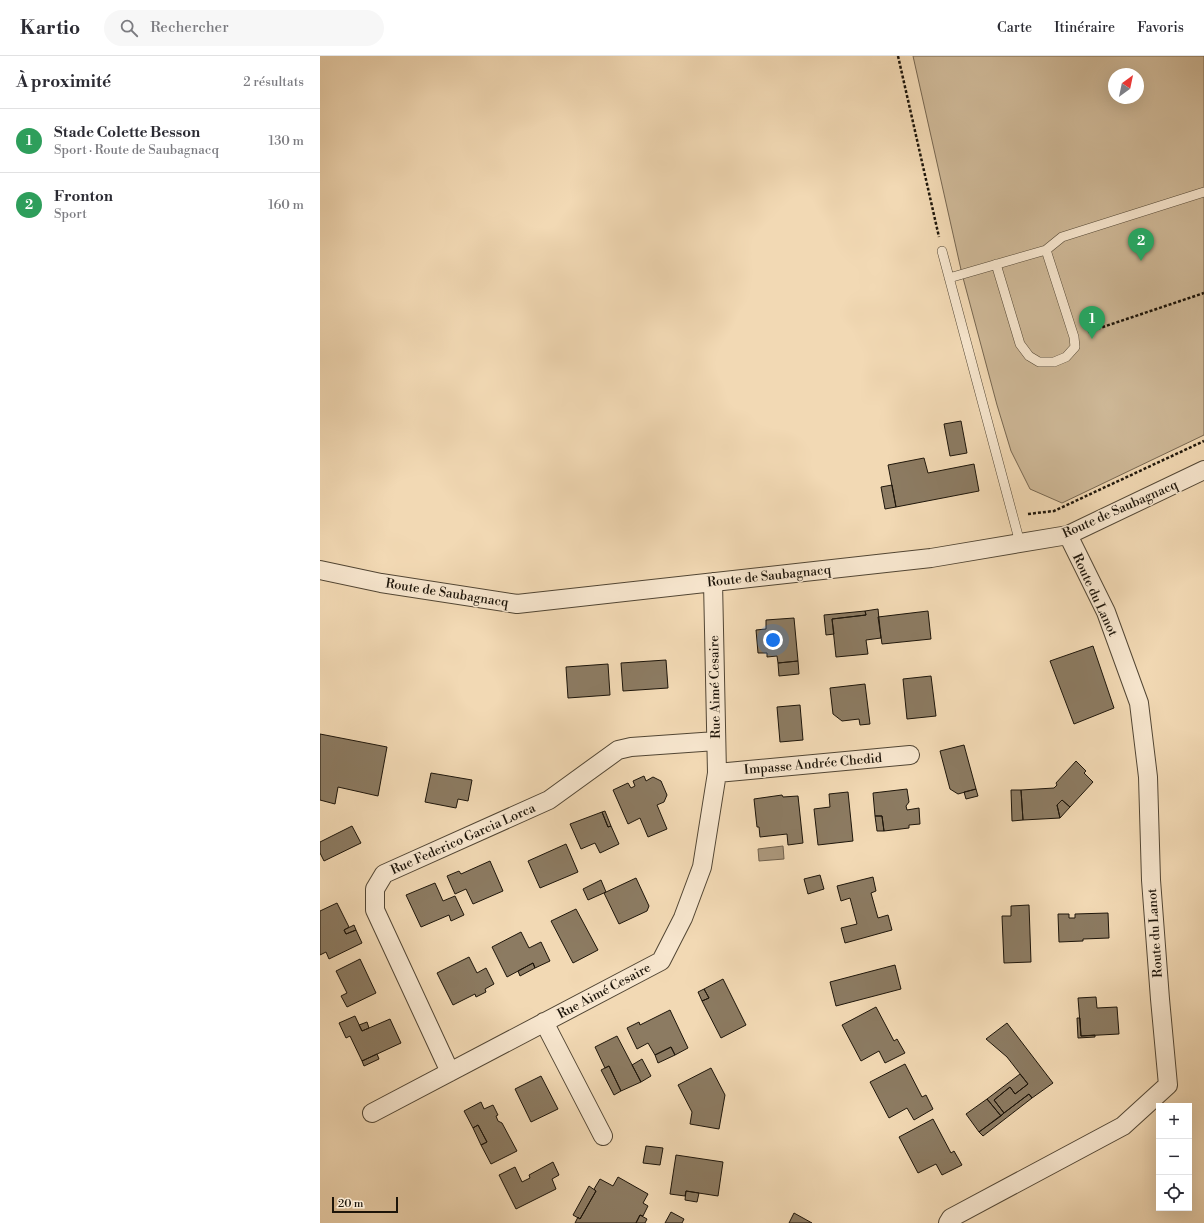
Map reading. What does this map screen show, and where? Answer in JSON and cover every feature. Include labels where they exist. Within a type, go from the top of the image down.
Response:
[{"type":"street","name":"Route de Saubagnacq","points":[[320,570],[381,584],[517,604],[930,558],[1068,535],[1204,470]]},
{"type":"street","name":"Route du Lanot","points":[[948,1223],[951,1218],[1124,1126],[1168,1085],[1151,880],[1148,778],[1139,703],[1106,612],[1068,535]]},
{"type":"street","name":"Rue Aimé Cesaire","points":[[372,1112],[661,961],[683,918],[702,867],[717,773],[712,582]]},
{"type":"street","name":"Rue Federico Garcia Lorca","points":[[450,1072],[375,910],[375,889],[384,874],[549,800],[618,750],[631,747],[716,740]]},
{"type":"street","name":"Impasse Andrée Chedid","points":[[717,773],[910,755]]},
{"type":"street","points":[[544,1022],[603,1136]]},
{"type":"lane","points":[[949,278],[1046,250],[1062,237],[1204,192]]},
{"type":"lane","points":[[996,264],[1020,344],[1029,356],[1039,362],[1054,362],[1066,357],[1075,347],[1074,337],[1046,250]]},
{"type":"lane","points":[[942,251],[1020,543]]},
{"type":"path","points":[[898,56],[942,251]]},
{"type":"path","points":[[1074,337],[1204,293]]},
{"type":"path","points":[[1014,518],[1037,512],[1054,511],[1204,441]]},
{"type":"shaded area","points":[[913,56],[1204,56],[1204,435],[1062,503],[1030,489],[1011,451],[997,405],[962,274]]},
{"type":"shaded area","points":[[783,846],[784,859],[759,861],[758,849]]},
{"type":"building","points":[[961,421],[967,453],[950,456],[944,424]]},
{"type":"building","points":[[924,458],[928,473],[974,464],[979,491],[896,507],[888,465]]},
{"type":"building","points":[[892,485],[896,507],[885,509],[881,487]]},
{"type":"building","points":[[878,609],[881,638],[866,640],[868,654],[836,657],[832,619],[866,615],[865,611]]},
{"type":"building","points":[[865,611],[866,615],[832,619],[834,634],[826,635],[824,615]]},
{"type":"building","points":[[928,611],[931,639],[882,644],[878,617]]},
{"type":"building","points":[[794,618],[798,661],[778,663],[777,656],[767,657],[767,653],[758,653],[756,630],[766,629],[766,620]]},
{"type":"building","points":[[1093,646],[1114,708],[1074,724],[1050,661]]},
{"type":"building","points":[[666,660],[668,688],[623,691],[621,663]]},
{"type":"building","points":[[798,661],[799,674],[779,676],[778,663]]},
{"type":"building","points":[[608,664],[610,695],[568,698],[566,667]]},
{"type":"building","points":[[931,676],[936,716],[907,719],[903,679]]},
{"type":"building","points":[[865,684],[870,724],[860,725],[859,719],[842,721],[833,714],[830,688]]},
{"type":"building","points":[[800,705],[803,740],[780,742],[777,707]]},
{"type":"building","points":[[320,734],[387,747],[378,796],[338,787],[335,804],[320,800]]},
{"type":"building","points":[[964,745],[976,789],[958,794],[950,789],[940,751]]},
{"type":"building","points":[[1076,761],[1086,771],[1084,773],[1093,782],[1070,807],[1062,800],[1057,805],[1060,818],[1023,820],[1021,790],[1054,788],[1057,785],[1056,783]]},
{"type":"building","points":[[431,773],[472,780],[468,801],[458,799],[456,808],[425,802]]},
{"type":"building","points":[[644,776],[646,781],[653,777],[661,781],[667,795],[664,802],[657,805],[667,829],[648,837],[640,818],[628,824],[613,790],[628,783],[631,788],[635,786],[633,781]]},
{"type":"building","points":[[907,789],[909,802],[906,806],[907,810],[919,808],[920,824],[909,825],[909,828],[884,831],[882,816],[875,816],[873,793]]},
{"type":"building","points":[[976,789],[978,796],[966,799],[964,792]]},
{"type":"building","points":[[1011,790],[1021,790],[1023,820],[1012,821]]},
{"type":"building","points":[[848,792],[853,841],[818,845],[814,809],[830,807],[829,794]]},
{"type":"building","points":[[782,795],[783,797],[798,796],[803,843],[788,845],[787,834],[760,837],[759,827],[757,827],[754,799]]},
{"type":"building","points":[[1062,800],[1070,807],[1060,818],[1057,805]]},
{"type":"building","points":[[605,811],[611,826],[608,827],[602,812]]},
{"type":"building","points":[[602,812],[608,827],[611,826],[619,844],[600,853],[595,843],[581,849],[570,824]]},
{"type":"building","points":[[875,816],[882,816],[884,831],[877,831]]},
{"type":"building","points":[[352,826],[361,843],[324,861],[320,853],[320,842]]},
{"type":"building","points":[[566,844],[578,872],[540,888],[528,861]]},
{"type":"building","points":[[490,861],[503,891],[473,904],[466,889],[455,894],[447,876],[459,871],[461,874]]},
{"type":"building","points":[[820,875],[824,889],[808,894],[804,879]]},
{"type":"building","points":[[873,877],[876,891],[871,893],[878,918],[888,915],[892,930],[845,943],[841,928],[857,924],[850,898],[841,901],[837,886]]},
{"type":"building","points":[[636,878],[649,906],[647,911],[619,924],[604,893]]},
{"type":"building","points":[[601,880],[606,892],[588,900],[583,889]]},
{"type":"building","points":[[435,883],[443,901],[455,896],[464,915],[451,921],[449,915],[421,927],[406,895]]},
{"type":"building","points":[[337,903],[349,927],[344,930],[346,934],[356,930],[362,943],[329,959],[326,952],[320,955],[320,911]]},
{"type":"building","points":[[1029,905],[1031,962],[1004,963],[1002,916],[1011,916],[1011,906]]},
{"type":"building","points":[[576,909],[598,950],[573,963],[551,921]]},
{"type":"building","points":[[1108,913],[1109,938],[1059,942],[1058,914],[1069,914],[1069,918],[1075,918],[1075,914]]},
{"type":"building","points":[[354,925],[356,930],[346,934],[344,930]]},
{"type":"building","points":[[521,932],[529,948],[541,942],[550,961],[535,968],[533,963],[507,977],[492,947]]},
{"type":"building","points":[[469,957],[477,973],[486,968],[494,984],[485,989],[486,992],[476,997],[475,994],[453,1005],[437,973]]},
{"type":"building","points":[[360,959],[376,993],[347,1007],[341,996],[347,993],[336,971]]},
{"type":"building","points":[[533,963],[535,968],[520,976],[518,971]]},
{"type":"building","points":[[895,965],[901,989],[836,1006],[830,982]]},
{"type":"building","points":[[723,979],[746,1025],[721,1038],[702,1001],[709,998],[704,989]]},
{"type":"building","points":[[704,989],[709,998],[702,1001],[698,992]]},
{"type":"building","points":[[1096,997],[1097,1008],[1117,1007],[1119,1034],[1081,1036],[1078,998]]},
{"type":"building","points":[[876,1007],[894,1041],[897,1039],[905,1053],[885,1063],[879,1051],[861,1061],[842,1025]]},
{"type":"building","points":[[670,1010],[688,1048],[675,1055],[671,1047],[655,1055],[648,1043],[637,1049],[627,1028],[639,1022],[640,1025]]},
{"type":"building","points":[[355,1016],[362,1031],[390,1019],[401,1043],[362,1061],[350,1036],[346,1038],[339,1023]]},
{"type":"building","points":[[1077,1018],[1080,1018],[1081,1036],[1095,1035],[1095,1037],[1078,1038]]},
{"type":"building","points":[[367,1022],[369,1028],[362,1031],[359,1025]]},
{"type":"building","points":[[1007,1023],[1053,1083],[1032,1098],[1029,1094],[1004,1113],[994,1100],[1010,1087],[1015,1094],[1028,1084],[1007,1057],[986,1039]]},
{"type":"building","points":[[617,1036],[641,1082],[621,1091],[609,1066],[605,1068],[595,1047]]},
{"type":"building","points":[[671,1047],[675,1055],[658,1063],[655,1055]]},
{"type":"building","points":[[377,1054],[379,1059],[364,1066],[362,1061]]},
{"type":"building","points":[[642,1059],[651,1076],[641,1082],[632,1065]]},
{"type":"building","points":[[905,1064],[922,1097],[926,1095],[933,1109],[914,1120],[907,1108],[889,1118],[870,1082]]},
{"type":"building","points":[[609,1066],[621,1091],[614,1095],[601,1070]]},
{"type":"building","points":[[711,1068],[725,1095],[719,1129],[690,1124],[692,1112],[678,1085]]},
{"type":"building","points":[[1020,1074],[1028,1084],[1015,1094],[1010,1087],[994,1100],[1004,1113],[1001,1116],[987,1099]]},
{"type":"building","points":[[541,1076],[558,1109],[531,1122],[515,1089]]},
{"type":"building","points":[[1029,1094],[1032,1098],[983,1136],[979,1132]]},
{"type":"building","points":[[987,1099],[1001,1116],[979,1132],[966,1114]]},
{"type":"building","points":[[481,1102],[484,1109],[493,1105],[498,1115],[496,1116],[498,1121],[502,1123],[517,1151],[491,1164],[481,1145],[487,1142],[478,1125],[473,1128],[464,1111]]},
{"type":"building","points":[[933,1119],[951,1153],[954,1151],[962,1165],[942,1175],[936,1164],[918,1173],[899,1137]]},
{"type":"building","points":[[478,1125],[487,1142],[481,1145],[473,1128]]},
{"type":"building","points":[[646,1146],[663,1148],[660,1165],[643,1163]]},
{"type":"building","points":[[676,1155],[723,1162],[718,1196],[686,1191],[685,1196],[670,1194]]},
{"type":"building","points":[[553,1162],[559,1175],[552,1179],[556,1189],[516,1209],[499,1175],[515,1167],[522,1182],[530,1178],[529,1175]]},
{"type":"building","points":[[618,1177],[648,1194],[643,1203],[648,1206],[643,1216],[640,1215],[636,1223],[575,1223],[578,1217],[580,1219],[596,1191],[594,1189],[600,1179],[613,1186]]},
{"type":"building","points":[[589,1186],[596,1191],[580,1219],[573,1215]]},
{"type":"building","points":[[686,1191],[699,1193],[697,1202],[685,1200]]},
{"type":"building","points":[[671,1212],[684,1219],[682,1223],[665,1223]]},
{"type":"building","points":[[794,1213],[812,1223],[789,1223]]},
{"type":"building","points":[[640,1215],[647,1219],[645,1223],[636,1223]]},
{"type":"place","name":"Fronton","points":[[1141,261]]},
{"type":"place","name":"Stade Colette Besson","points":[[1092,339]]}]
